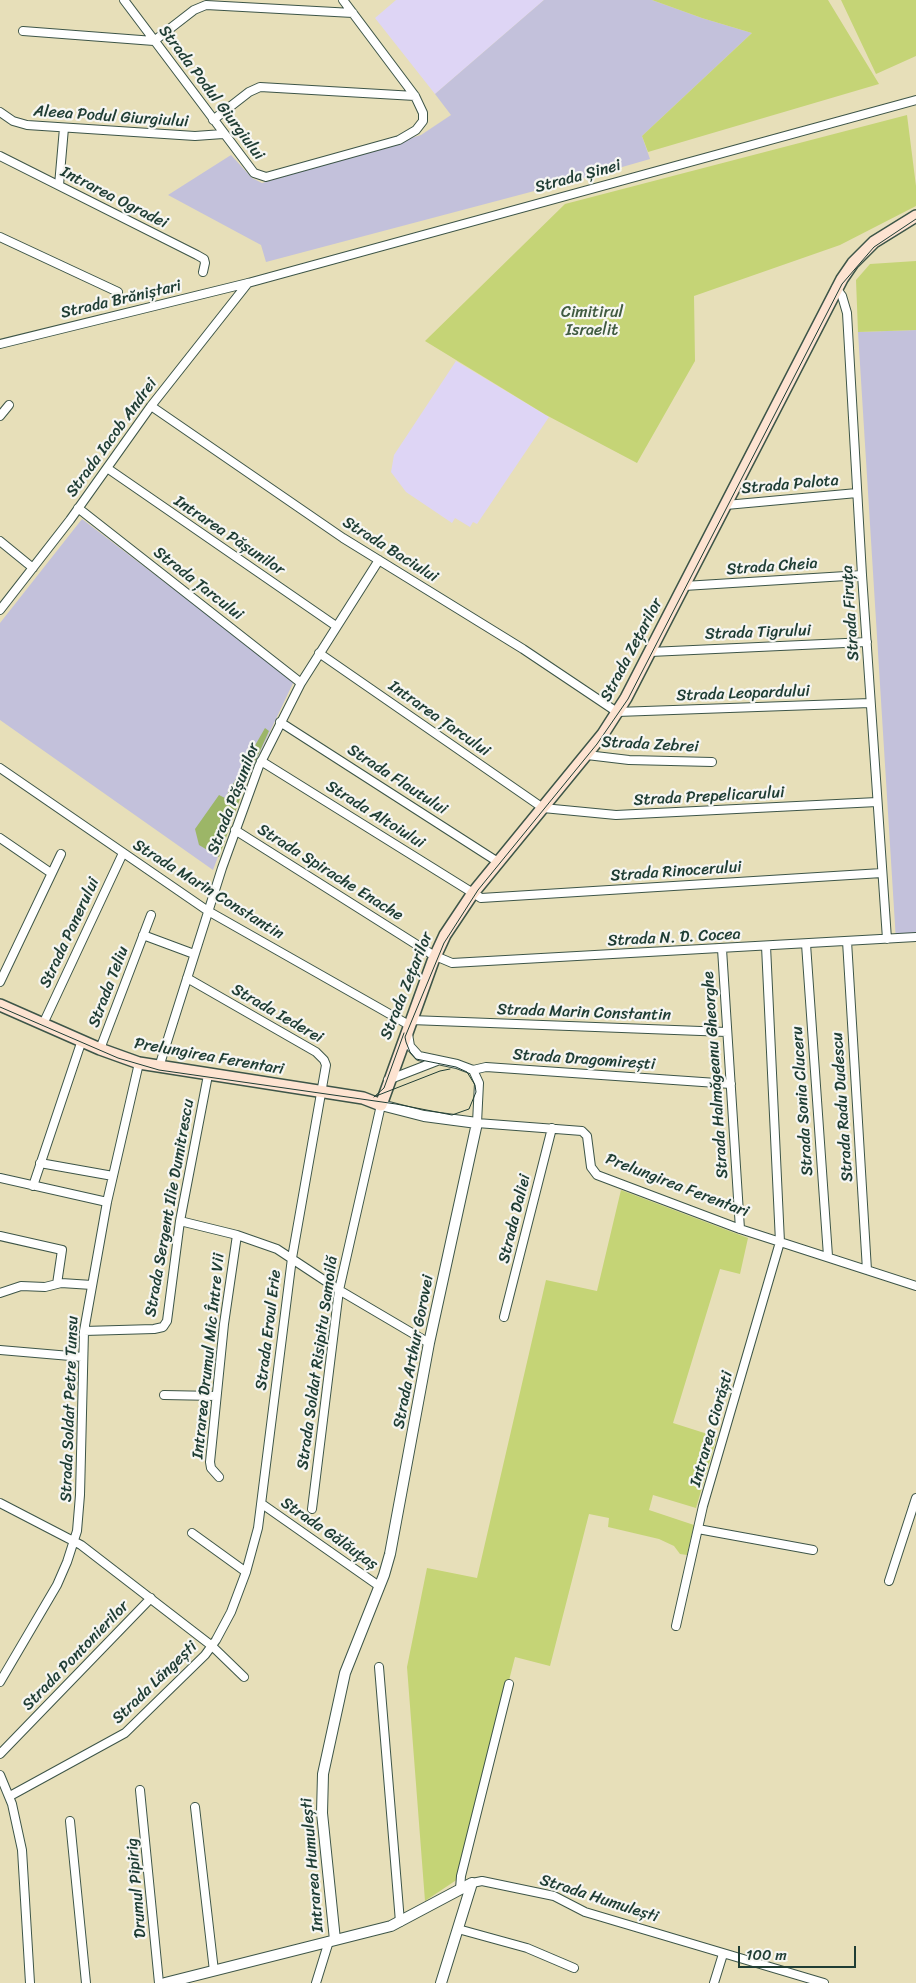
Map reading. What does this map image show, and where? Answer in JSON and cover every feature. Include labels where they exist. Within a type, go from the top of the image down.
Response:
[{"type":"main road","name":"Strada Zețarilor","points":[[381,1105],[388,1080],[435,956],[450,927],[473,893],[587,755],[617,712],[726,505],[836,288],[854,262],[867,248],[916,216]]},
{"type":"main road","name":"Prelungirea Ferentari","points":[[0,1005],[100,1049],[139,1063],[363,1098],[381,1105]]},
{"type":"main road","points":[[363,1098],[378,1090],[388,1080]]},
{"type":"street","name":"Strada Podul Giurgiului","points":[[124,0],[223,134],[254,173],[260,176],[266,177],[399,140],[416,130],[424,118],[415,96]]},
{"type":"street","points":[[343,0],[415,96]]},
{"type":"street","points":[[23,31],[154,41],[194,10],[206,5],[353,13]]},
{"type":"street","points":[[213,120],[249,92],[260,87],[415,96]]},
{"type":"street","name":"Strada Șinei","points":[[248,283],[916,100]]},
{"type":"street","name":"Aleea Podul Giurgiului","points":[[0,112],[13,121],[27,125],[196,136],[223,134]]},
{"type":"street","points":[[59,185],[64,128]]},
{"type":"street","name":"Intrarea Ogradei","points":[[0,156],[198,255],[204,259],[203,272]]},
{"type":"street","points":[[0,237],[118,292]]},
{"type":"street","name":"Strada Brăniștari","points":[[0,344],[248,283]]},
{"type":"street","name":"Strada Iacob Andrei","points":[[0,610],[78,508],[151,406],[248,283]]},
{"type":"street","name":"Strada Firuța","points":[[836,288],[842,296],[847,313],[870,703],[887,939]]},
{"type":"street","points":[[0,416],[9,405]]},
{"type":"street","name":"Strada Baciului","points":[[151,406],[280,496],[378,560],[524,649],[617,712]]},
{"type":"street","name":"Intrarea Pășunilor","points":[[107,468],[336,626]]},
{"type":"street","name":"Strada Palota","points":[[726,505],[857,493]]},
{"type":"street","name":"Strada Țarcului","points":[[78,508],[300,683]]},
{"type":"street","points":[[0,541],[33,568]]},
{"type":"street","name":"Strada Pășunilor","points":[[159,1067],[208,910],[261,761],[300,683],[378,560]]},
{"type":"street","name":"Strada Cheia","points":[[684,586],[862,575]]},
{"type":"street","name":"Strada Tigrului","points":[[650,652],[867,642]]},
{"type":"street","name":"Intrarea Țarcului","points":[[319,653],[543,808]]},
{"type":"street","name":"Strada Leopardului","points":[[617,712],[870,703]]},
{"type":"street","name":"Strada Flautului","points":[[280,722],[498,862]]},
{"type":"street","name":"Strada Zebrei","points":[[587,755],[629,760],[712,762]]},
{"type":"street","name":"Strada Altoiului","points":[[261,761],[473,893]]},
{"type":"street","name":"Strada Marin Constantin","points":[[0,768],[208,910],[409,1025],[727,1032]]},
{"type":"street","name":"Strada Prepelicarului","points":[[543,808],[616,815],[877,802]]},
{"type":"street","name":"Strada Spirache Enache","points":[[235,830],[435,956]]},
{"type":"street","points":[[0,838],[51,873]]},
{"type":"street","name":"Strada Panerului","points":[[43,1024],[123,853]]},
{"type":"street","points":[[0,982],[61,854]]},
{"type":"street","name":"Strada Rinocerului","points":[[473,893],[487,898],[882,873]]},
{"type":"street","name":"Strada Teliu","points":[[100,1049],[151,916]]},
{"type":"street","name":"Strada Teliu","points":[[143,935],[194,954]]},
{"type":"street","name":"Strada N. D. Cocea","points":[[435,956],[448,962],[470,963],[916,937]]},
{"type":"street","name":"Strada Radu Dudescu","points":[[847,941],[867,1270]]},
{"type":"street","name":"Strada Sonia Cluceru","points":[[806,944],[828,1256]]},
{"type":"street","name":"Intrarea Ciorăști","points":[[676,1626],[698,1529],[780,1242],[766,946]]},
{"type":"street","name":"Strada Halmăgeanu Gheorghe","points":[[722,949],[740,1229]]},
{"type":"street","name":"Strada Iederei","points":[[187,978],[321,1056],[326,1065],[322,1092]]},
{"type":"street","name":"Strada Dragomirești","points":[[409,1025],[410,1046],[413,1052],[422,1058],[457,1064],[473,1070],[486,1067],[731,1084]]},
{"type":"street","points":[[33,1186],[82,1040]]},
{"type":"street","points":[[388,1080],[438,1061]]},
{"type":"street","name":"Strada Soldat Petre Tunsu","points":[[0,1682],[3,1673],[57,1585],[75,1541],[80,1495],[84,1331],[107,1202],[139,1063]]},
{"type":"street","points":[[473,1070],[479,1083],[477,1123]]},
{"type":"street","name":"Strada Sergent Ilie Dumitrescu","points":[[84,1331],[154,1329],[166,1324],[180,1222],[208,1075]]},
{"type":"street","name":"Strada Eroul Erie","points":[[212,1646],[231,1612],[246,1572],[262,1504],[292,1258],[322,1092]]},
{"type":"street","name":"Prelungirea Ferentari","points":[[381,1105],[424,1116],[477,1123],[584,1132],[588,1140],[591,1167],[597,1175],[740,1229],[916,1286]]},
{"type":"street","name":"Strada Soldat Risipitu Samoilă","points":[[312,1509],[339,1290],[381,1105]]},
{"type":"street","name":"Strada Arthur Gorovei","points":[[379,1586],[392,1541],[429,1343],[477,1123]]},
{"type":"street","name":"Strada Daliei","points":[[504,1317],[552,1128]]},
{"type":"street","points":[[40,1163],[113,1176]]},
{"type":"street","points":[[0,1178],[107,1202]]},
{"type":"street","points":[[180,1222],[237,1235],[277,1249],[339,1290],[429,1343]]},
{"type":"street","name":"Intrarea Drumul Mic Între Vii","points":[[219,1477],[211,1468],[210,1462],[216,1396],[237,1235]]},
{"type":"street","points":[[0,1236],[62,1250],[57,1284]]},
{"type":"street","points":[[0,1293],[21,1286],[38,1288],[73,1282],[92,1285]]},
{"type":"street","points":[[0,1350],[82,1357]]},
{"type":"street","points":[[164,1395],[216,1396]]},
{"type":"street","points":[[889,1581],[916,1498]]},
{"type":"street","name":"Strada Pontonierilor","points":[[0,1503],[75,1541],[212,1646],[244,1677]]},
{"type":"street","name":"Strada Gălăuțaș","points":[[262,1504],[379,1586]]},
{"type":"street","points":[[698,1529],[813,1550]]},
{"type":"street","points":[[192,1533],[246,1572]]},
{"type":"street","name":"Intrarea Humulești","points":[[332,1941],[321,1787],[340,1691],[379,1586]]},
{"type":"street","name":"Strada Pontonierilor","points":[[0,1754],[151,1598]]},
{"type":"street","name":"Strada Lăngești","points":[[10,1796],[124,1733],[212,1646]]},
{"type":"street","points":[[379,1668],[400,1922]]},
{"type":"street","points":[[460,1889],[461,1876],[509,1684]]},
{"type":"street","points":[[0,1775],[10,1796],[17,1825],[25,1880],[30,1983]]},
{"type":"street","name":"Drumul Pipirig","points":[[140,1790],[159,1983]]},
{"type":"street","points":[[195,1807],[214,1971]]},
{"type":"street","points":[[70,1821],[75,1854],[86,1983]]},
{"type":"street","name":"Strada Humulești","points":[[164,1983],[400,1922],[460,1889],[472,1883],[482,1881],[554,1896],[585,1912],[824,1983]]},
{"type":"street","points":[[441,1983],[472,1883]]},
{"type":"street","points":[[458,1929],[527,1948],[574,1968]]},
{"type":"street","points":[[316,1983],[332,1941]]},
{"type":"street","points":[[714,1983],[723,1954]]},
{"type":"shaded area","points":[[396,0],[544,0],[435,94],[375,18]]},
{"type":"shaded area","points":[[544,0],[652,0],[752,33],[642,136],[650,159],[591,176],[266,262],[261,245],[168,195],[231,155],[252,178],[262,183],[421,135],[451,115],[435,94]]},
{"type":"shaded area","points":[[916,330],[916,940],[896,941],[858,332]]},
{"type":"shaded area","points":[[456,361],[549,417],[477,524],[473,522],[470,527],[455,518],[452,523],[406,492],[391,472],[394,455]]},
{"type":"shaded area","points":[[82,519],[294,681],[246,782],[213,870],[0,720],[0,623]]},
{"type":"green space","points":[[652,0],[828,0],[879,84],[648,152],[642,136],[752,33]]},
{"type":"green space","points":[[841,0],[916,0],[916,56],[876,74]]},
{"type":"green space","name":"Cimitirul Israelit","points":[[907,115],[916,186],[916,206],[840,245],[694,296],[695,361],[637,463],[546,415],[425,341],[565,204]]},
{"type":"green space","points":[[916,261],[916,330],[858,332],[856,280],[870,264]]},
{"type":"green space","points":[[265,728],[269,731],[246,782],[219,857],[199,845],[195,829],[219,795],[225,798]]},
{"type":"green space","points":[[621,1190],[748,1238],[740,1274],[720,1269],[673,1423],[717,1437],[696,1508],[653,1495],[649,1510],[694,1525],[687,1555],[680,1554],[674,1546],[659,1539],[608,1527],[609,1518],[589,1514],[550,1666],[515,1657],[458,1879],[425,1901],[407,1667],[427,1568],[477,1578],[546,1280],[597,1291]]},
{"type":"tram line","points":[[0,1007],[118,1058],[159,1070],[396,1104],[452,1115],[469,1109],[476,1092],[475,1085],[467,1072],[456,1067],[416,1059],[410,1052],[405,1037],[444,943],[478,890],[597,744],[628,699],[842,284],[874,247],[916,219]]},
{"type":"tram line","points":[[374,1097],[384,1088],[404,1033]]},
{"type":"tram line","points":[[376,1096],[440,1071],[450,1069]]}]
